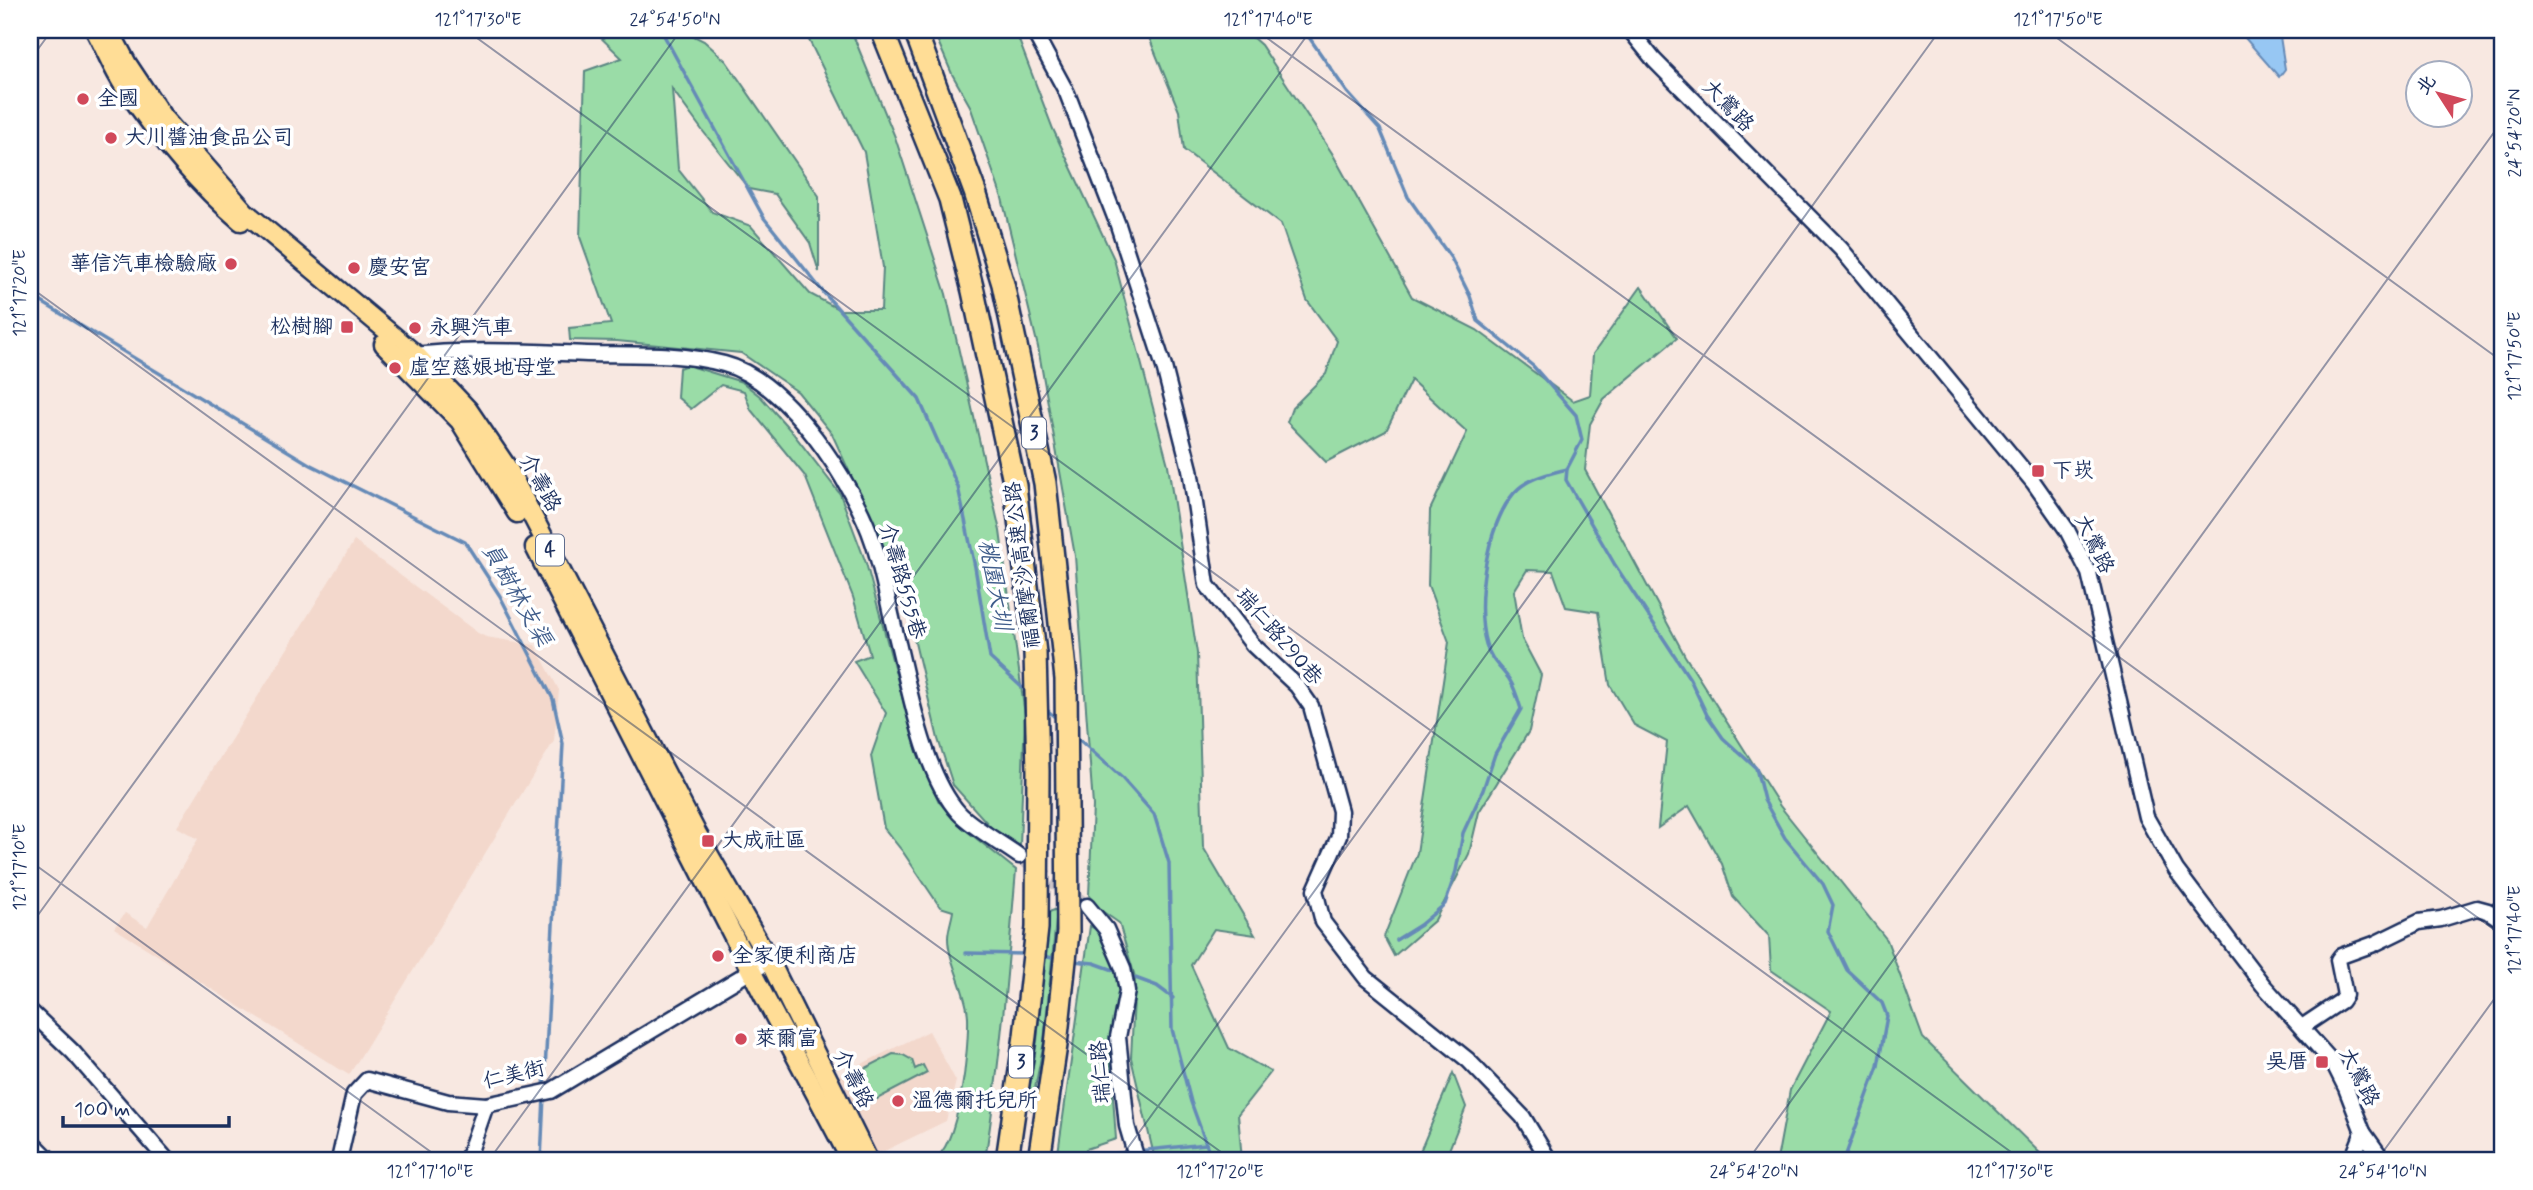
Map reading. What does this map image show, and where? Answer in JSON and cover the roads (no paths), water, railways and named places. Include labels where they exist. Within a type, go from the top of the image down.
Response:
[{"type":"highway","name":"福爾摩沙高速公路","points":[[882,30],[950,200],[1015,486],[1035,653],[1038,771],[1034,955],[1007,1160]]},
{"type":"highway","name":"福爾摩沙高速公路","points":[[915,30],[975,192],[1003,284],[1045,483],[1066,678],[1068,932],[1056,1045],[1039,1160]]},
{"type":"highway","points":[[1012,1125],[1043,1131]]},
{"type":"main road","name":"介壽路","points":[[95,30],[124,85],[222,204],[407,356],[460,421],[510,500],[851,1160]]},
{"type":"main road","name":"介壽路","points":[[109,30],[127,64],[163,118],[245,212],[468,410],[508,469],[697,834],[770,962],[869,1160]]},
{"type":"street","name":"瑞仁路290巷","points":[[1033,30],[1067,93],[1118,225],[1164,367],[1190,469],[1207,585],[1253,645],[1297,686],[1311,706],[1340,811],[1339,836],[1315,890],[1323,922],[1366,978],[1468,1060],[1523,1117],[1549,1160]]},
{"type":"street","name":"大鶯路","points":[[1630,30],[1654,60],[1841,249],[2034,483],[2067,530],[2089,573],[2146,817],[2176,870],[2236,951],[2334,1064],[2363,1132],[2352,1160]]},
{"type":"street","name":"介壽路555巷","points":[[407,356],[492,351],[671,355],[727,365],[778,396],[823,448],[845,483],[873,541],[915,713],[936,776],[960,813],[1019,856]]},
{"type":"street","name":"瑞仁路","points":[[1087,906],[1106,929],[1123,968],[1127,990],[1118,1037],[1127,1126],[1137,1160]]},
{"type":"street","points":[[2302,1027],[2341,1001],[2345,995],[2338,960],[2341,956],[2374,944],[2419,922],[2441,919],[2477,908],[2488,911],[2503,921]]},
{"type":"street","name":"仁美街","points":[[339,1160],[354,1094],[367,1080],[448,1102],[486,1105],[544,1092],[770,962]]},
{"type":"street","points":[[30,1011],[73,1052],[167,1160]]},
{"type":"street","points":[[467,1160],[486,1105]]},
{"type":"street","points":[[2363,1132],[2383,1160]]},
{"type":"street","points":[[30,1140],[50,1160]]},
{"type":"water","points":[[2238,30],[2279,30],[2285,69],[2279,77]]},
{"type":"waterway","name":"桃園大圳","points":[[661,30],[764,218],[824,293],[919,399],[958,487],[990,658],[1027,692]]},
{"type":"waterway","points":[[1304,30],[1347,92],[1380,129],[1408,197],[1451,258],[1470,296],[1478,321],[1533,366],[1576,415],[1582,440],[1567,469],[1566,480],[1615,565],[1690,679],[1707,715],[1723,738],[1756,768],[1764,800],[1785,838],[1823,884],[1833,905],[1828,931],[1847,970],[1882,1003],[1887,1016],[1878,1066],[1844,1160]]},
{"type":"waterway","name":"員樹林支渠","points":[[30,295],[311,465],[465,542],[500,596],[553,699],[563,744],[544,1088]]},
{"type":"waterway","points":[[1396,940],[1420,925],[1445,904],[1456,871],[1463,833],[1483,790],[1495,754],[1521,709],[1511,682],[1490,654],[1483,627],[1482,587],[1490,544],[1497,524],[1519,488],[1538,477],[1567,469]]},
{"type":"waterway","name":"桃園大圳","points":[[1046,709],[1058,720]]},
{"type":"waterway","name":"桃園大圳","points":[[1074,735],[1122,778],[1154,814],[1169,863],[1172,1029],[1191,1102],[1212,1160]]},
{"type":"waterway","points":[[966,953],[1027,954]]},
{"type":"waterway","points":[[1042,956],[1058,959]]},
{"type":"waterway","points":[[1073,961],[1094,963],[1119,972]]},
{"type":"waterway","points":[[1130,976],[1157,986],[1173,998]]},
{"type":"waterway","name":"員樹林支渠","points":[[541,1160],[544,1096]]},
{"type":"waterway","points":[[1137,1151],[1206,1144]]},
{"type":"waterway","points":[[1093,1160],[1095,1156],[1130,1152]]},
{"type":"tunnel","points":[[1019,856],[1087,906]]},
{"type":"place","name":"全國","points":[[83,99]]},
{"type":"place","name":"大川醬油食品公司","points":[[111,138]]},
{"type":"place","name":"華信汽車檢驗廠","points":[[231,264]]},
{"type":"place","name":"慶安宮","points":[[354,268]]},
{"type":"place","name":"松樹腳","points":[[347,327]]},
{"type":"place","name":"永興汽車","points":[[415,328]]},
{"type":"place","name":"虛空慈娘地母堂","points":[[395,368]]},
{"type":"place","name":"下崁","points":[[2038,471]]},
{"type":"place","name":"大成社區","points":[[708,841]]},
{"type":"place","name":"全家便利商店","points":[[718,956]]},
{"type":"place","name":"萊爾富","points":[[741,1039]]},
{"type":"place","name":"吳厝","points":[[2322,1062]]},
{"type":"place","name":"溫德爾托兒所","points":[[898,1101]]}]
